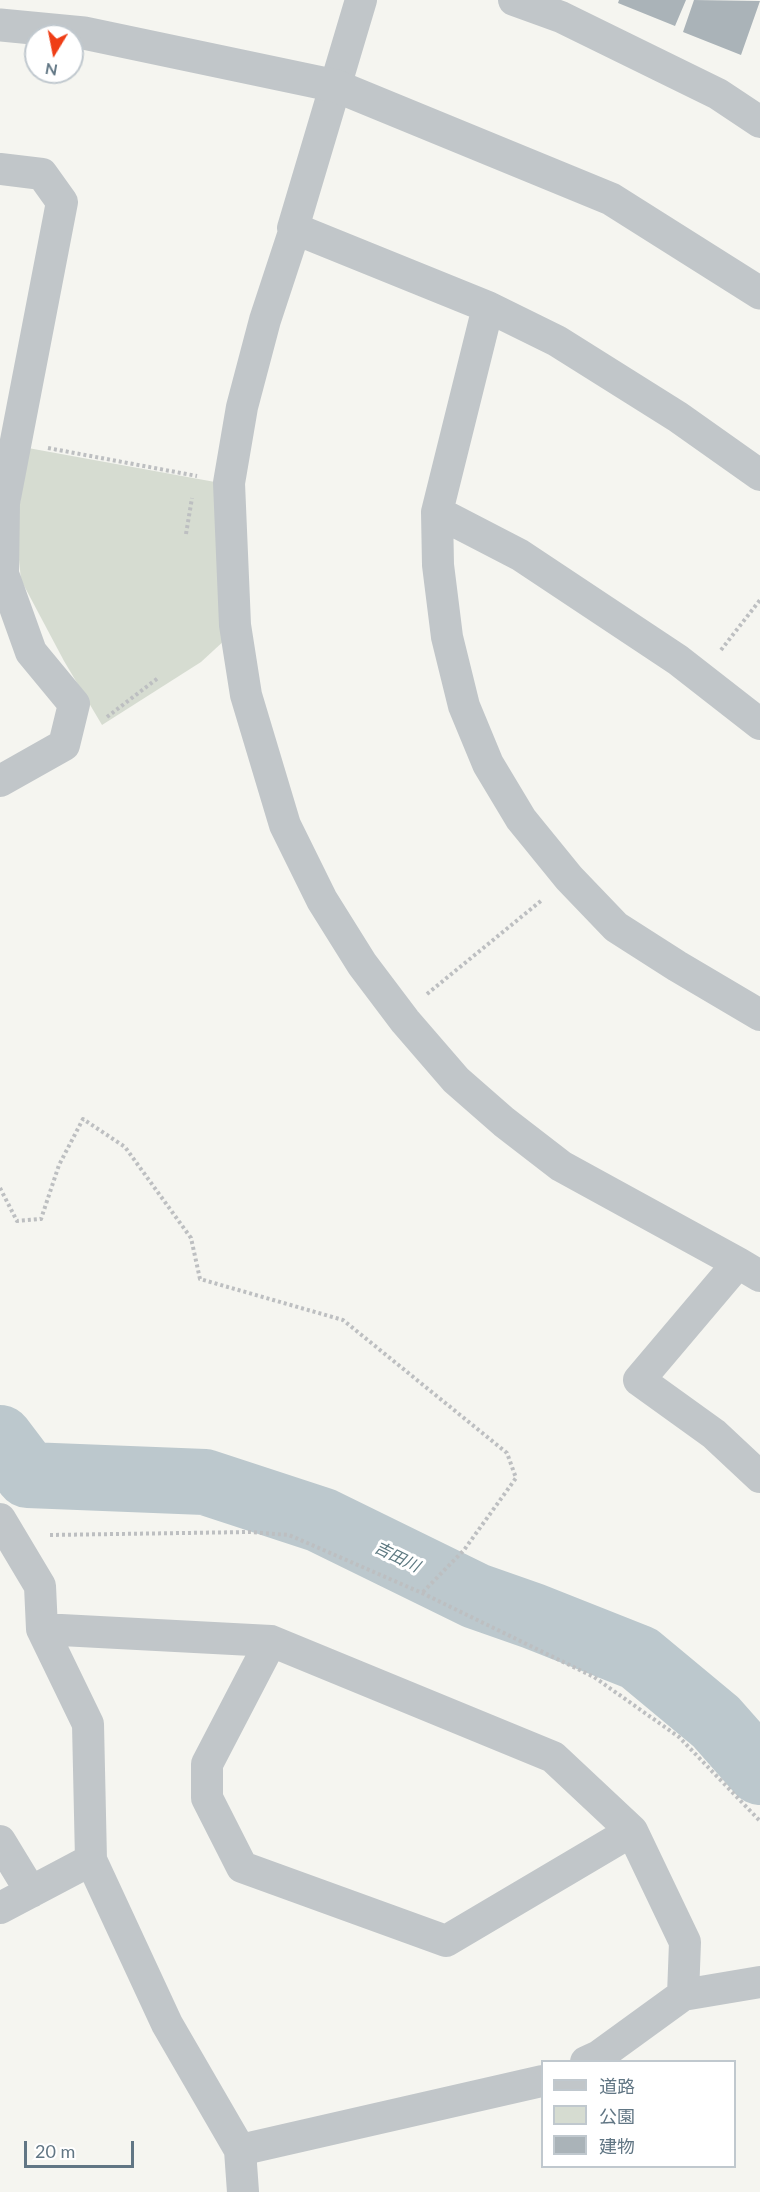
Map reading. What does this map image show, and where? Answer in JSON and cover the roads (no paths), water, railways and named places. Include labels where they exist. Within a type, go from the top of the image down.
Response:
[{"type":"street","points":[[361,0],[293,228],[295,229],[265,320],[242,407],[229,483],[235,625],[244,683],[264,758],[285,825],[322,900],[363,964],[405,1021],[456,1080],[504,1122],[561,1166],[749,1270],[639,1380],[714,1434],[760,1477]]},
{"type":"street","points":[[514,0],[561,17],[708,89],[760,122]]},
{"type":"street","points":[[0,25],[84,33],[336,86],[611,199],[760,293]]},
{"type":"street","points":[[0,170],[42,174],[62,202],[4,503],[3,574],[32,652],[74,704],[64,745],[0,781]]},
{"type":"street","points":[[295,229],[488,307],[557,341],[678,417],[760,475]]},
{"type":"street","points":[[488,307],[437,512],[438,565],[447,637],[464,706],[488,764],[521,819],[569,878],[616,927],[760,1015]]},
{"type":"street","points":[[437,512],[520,555],[678,660],[760,724]]},
{"type":"street","points":[[5,1528],[40,1586],[42,1629],[88,1724],[91,1860],[167,2024],[240,2150],[243,2192]]},
{"type":"street","points":[[42,1629],[271,1641],[553,1757],[632,1831],[686,1942],[683,1995]]},
{"type":"street","points":[[271,1641],[207,1764],[207,1798],[242,1867],[446,1941],[632,1831]]},
{"type":"street","points":[[0,1841],[31,1892]]},
{"type":"street","points":[[0,1908],[91,1860]]},
{"type":"street","points":[[589,2060],[599,2056],[683,1995],[760,1982]]},
{"type":"street","points":[[240,2150],[541,2080]]},
{"type":"waterway","name":"吉田川","points":[[0,1438],[28,1475],[205,1482],[321,1520],[476,1596],[639,1658],[716,1722],[760,1772]]}]
